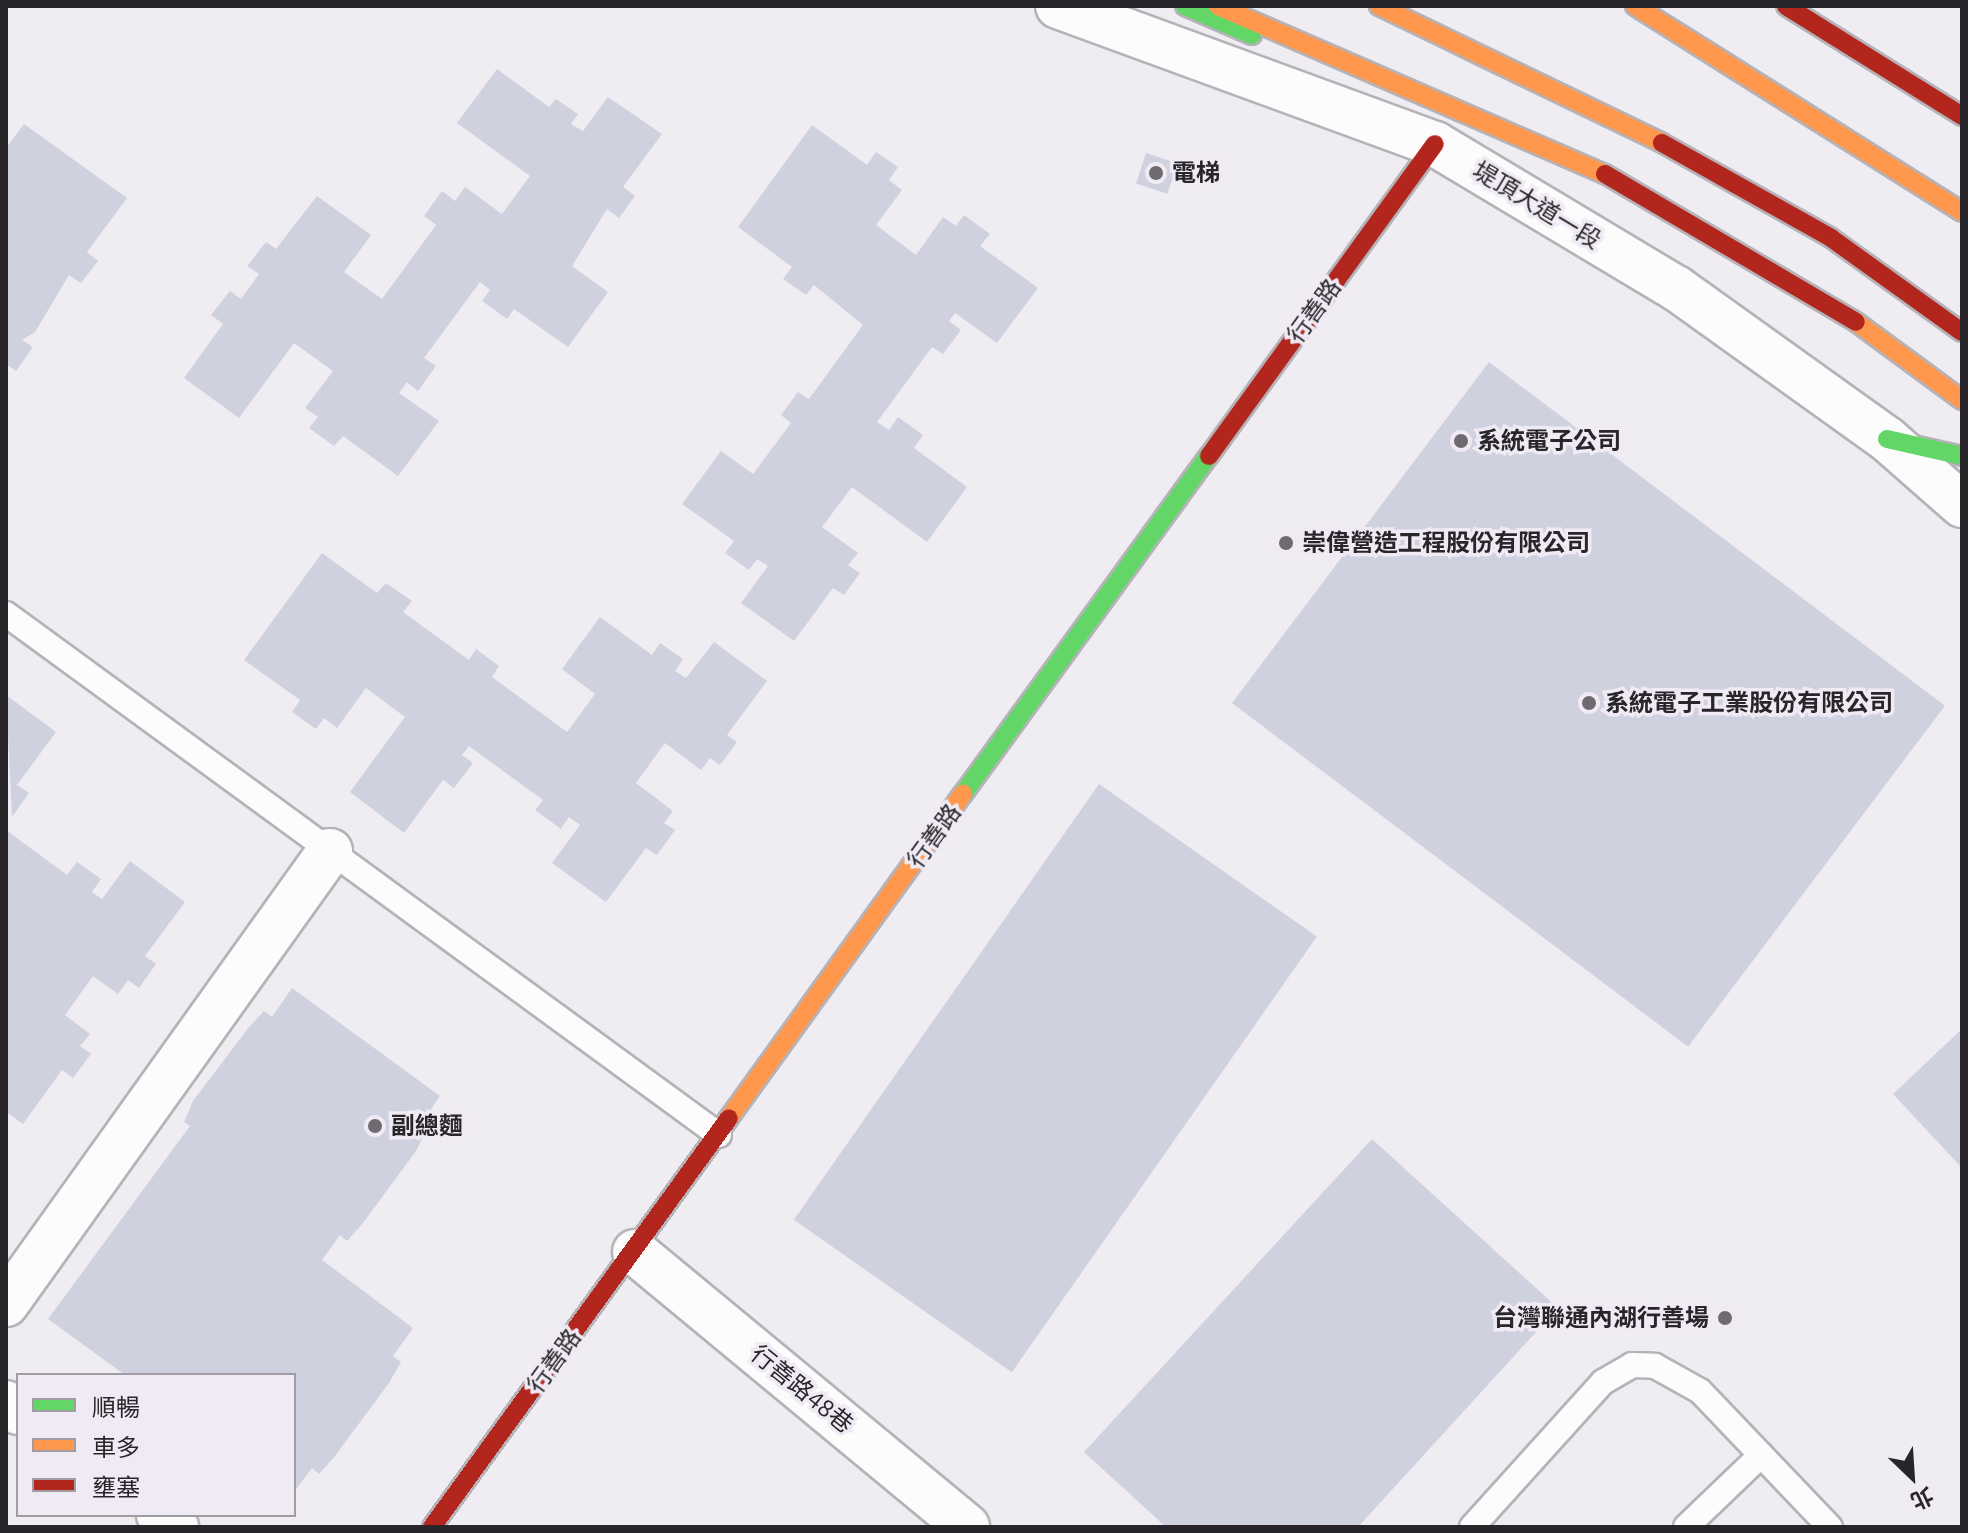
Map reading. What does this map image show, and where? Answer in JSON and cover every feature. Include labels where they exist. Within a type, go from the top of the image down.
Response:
[{"type":"main road","name":"堤頂大道一段","points":[[1185,6],[1609,189],[1894,354],[1962,409]]},
{"type":"main road","points":[[1218,6],[1588,165],[1825,299],[1962,400]]},
{"type":"main road","points":[[1379,6],[1613,116],[1831,238],[1962,332]]},
{"type":"main road","points":[[1635,6],[1962,212]]},
{"type":"main road","points":[[1786,6],[1962,116]]},
{"type":"main road","name":"行善路","points":[[432,1527],[635,1252],[1435,144]]},
{"type":"main road","points":[[1887,439],[1962,456]]},
{"type":"street","name":"堤頂大道一段","points":[[1058,6],[1435,144],[1676,288],[1887,439],[1962,505]]},
{"type":"street","points":[[6,1304],[330,851]]},
{"type":"street","name":"行善路48巷","points":[[635,1252],[967,1527]]},
{"type":"lane","points":[[6,614],[719,1135]]},
{"type":"lane","points":[[1472,1527],[1603,1382],[1632,1365],[1655,1366],[1700,1391],[1830,1527]]},
{"type":"lane","points":[[1686,1527],[1761,1455]]},
{"type":"building","points":[[497,69],[549,107],[556,99],[578,114],[571,124],[583,131],[608,97],[662,134],[623,187],[635,196],[619,218],[607,209],[572,266],[608,292],[568,347],[514,309],[507,319],[482,301],[490,290],[480,282],[424,358],[436,366],[418,391],[407,382],[399,393],[439,421],[398,476],[343,436],[334,446],[309,428],[318,417],[305,408],[333,371],[294,343],[239,418],[184,378],[223,324],[211,315],[230,291],[241,299],[259,274],[247,266],[266,242],[276,249],[317,196],[371,235],[344,272],[382,299],[436,225],[424,216],[442,191],[455,201],[465,187],[502,214],[530,176],[457,123]]},
{"type":"building","points":[[24,124],[127,198],[87,252],[98,261],[81,283],[69,275],[35,332],[22,340],[33,347],[16,371],[6,364],[6,148]]},
{"type":"building","points":[[812,125],[867,165],[876,152],[898,167],[889,180],[902,190],[876,225],[916,255],[943,217],[956,226],[964,215],[990,234],[980,246],[1038,288],[997,343],[955,313],[949,321],[961,330],[943,354],[932,347],[877,422],[889,430],[898,417],[923,435],[914,448],[967,487],[927,542],[852,487],[822,527],[858,553],[848,565],[860,573],[844,595],[833,588],[794,641],[741,603],[768,566],[757,559],[749,570],[725,553],[734,541],[682,504],[721,451],[753,474],[791,423],[781,415],[798,392],[809,399],[863,325],[814,285],[806,295],[783,279],[792,267],[738,227]]},
{"type":"building","name":"電梯","points":[[1146,153],[1177,163],[1167,194],[1136,183]]},
{"type":"building","name":"系統電子工業股份有限公司","points":[[1489,362],[1945,706],[1688,1047],[1232,703]]},
{"type":"building","points":[[322,553],[377,593],[386,583],[412,601],[403,612],[469,660],[476,649],[499,666],[492,677],[567,732],[595,694],[562,669],[600,617],[652,655],[660,643],[683,659],[675,671],[686,678],[714,642],[767,681],[727,735],[737,742],[720,765],[710,758],[701,770],[665,743],[636,783],[673,811],[664,823],[675,830],[657,855],[646,848],[606,902],[552,863],[580,825],[569,817],[561,829],[535,810],[543,800],[469,746],[462,755],[473,763],[454,788],[443,780],[404,833],[350,792],[405,717],[366,688],[337,728],[324,718],[316,729],[292,712],[300,700],[244,660]]},
{"type":"building","points":[[6,695],[56,732],[17,785],[29,793],[12,817]]},
{"type":"building","points":[[1099,784],[1317,937],[1012,1372],[794,1220]]},
{"type":"building","points":[[6,830],[67,875],[77,862],[101,879],[92,892],[102,899],[130,861],[185,902],[145,956],[156,964],[139,988],[128,980],[118,994],[93,976],[65,1015],[90,1034],[80,1046],[91,1054],[73,1078],[62,1070],[23,1124],[6,1112]]},
{"type":"building","points":[[292,988],[440,1096],[420,1125],[427,1129],[416,1151],[363,1223],[347,1241],[340,1235],[322,1260],[413,1328],[393,1356],[401,1362],[335,1456],[319,1474],[312,1468],[296,1489],[296,1373],[122,1373],[48,1319],[190,1126],[184,1122],[193,1101],[264,1011],[272,1017]]},
{"type":"building","points":[[1962,1029],[1962,1168],[1893,1094]]},
{"type":"building","points":[[1372,1139],[1558,1308],[1358,1527],[1166,1527],[1084,1452]]},
{"type":"traffic: fast","points":[[1185,6],[1252,35]]},
{"type":"traffic: fast","points":[[1887,439],[1962,456]]},
{"type":"traffic: fast","points":[[963,794],[1209,456]]},
{"type":"traffic: slow","points":[[1218,6],[1605,174]]},
{"type":"traffic: slow","points":[[1379,6],[1662,143]]},
{"type":"traffic: slow","points":[[1635,6],[1962,212]]},
{"type":"traffic: slow","points":[[1856,322],[1962,400]]},
{"type":"traffic: slow","points":[[729,1118],[963,794]]},
{"type":"traffic: jam","points":[[1786,6],[1962,116]]},
{"type":"traffic: jam","points":[[1662,143],[1831,238],[1962,332]]},
{"type":"traffic: jam","points":[[1209,456],[1435,144]]},
{"type":"traffic: jam","points":[[1605,174],[1856,322]]},
{"type":"traffic: jam","points":[[432,1527],[729,1118]]},
{"type":"place","name":"電梯","points":[[1156,173]]},
{"type":"place","name":"系統電子公司","points":[[1461,441]]},
{"type":"place","name":"崇偉營造工程股份有限公司","points":[[1286,543]]},
{"type":"place","name":"系統電子工業股份有限公司","points":[[1589,703]]},
{"type":"place","name":"副總麵","points":[[375,1126]]},
{"type":"place","name":"台灣聯通內湖行善場","points":[[1725,1318]]}]
